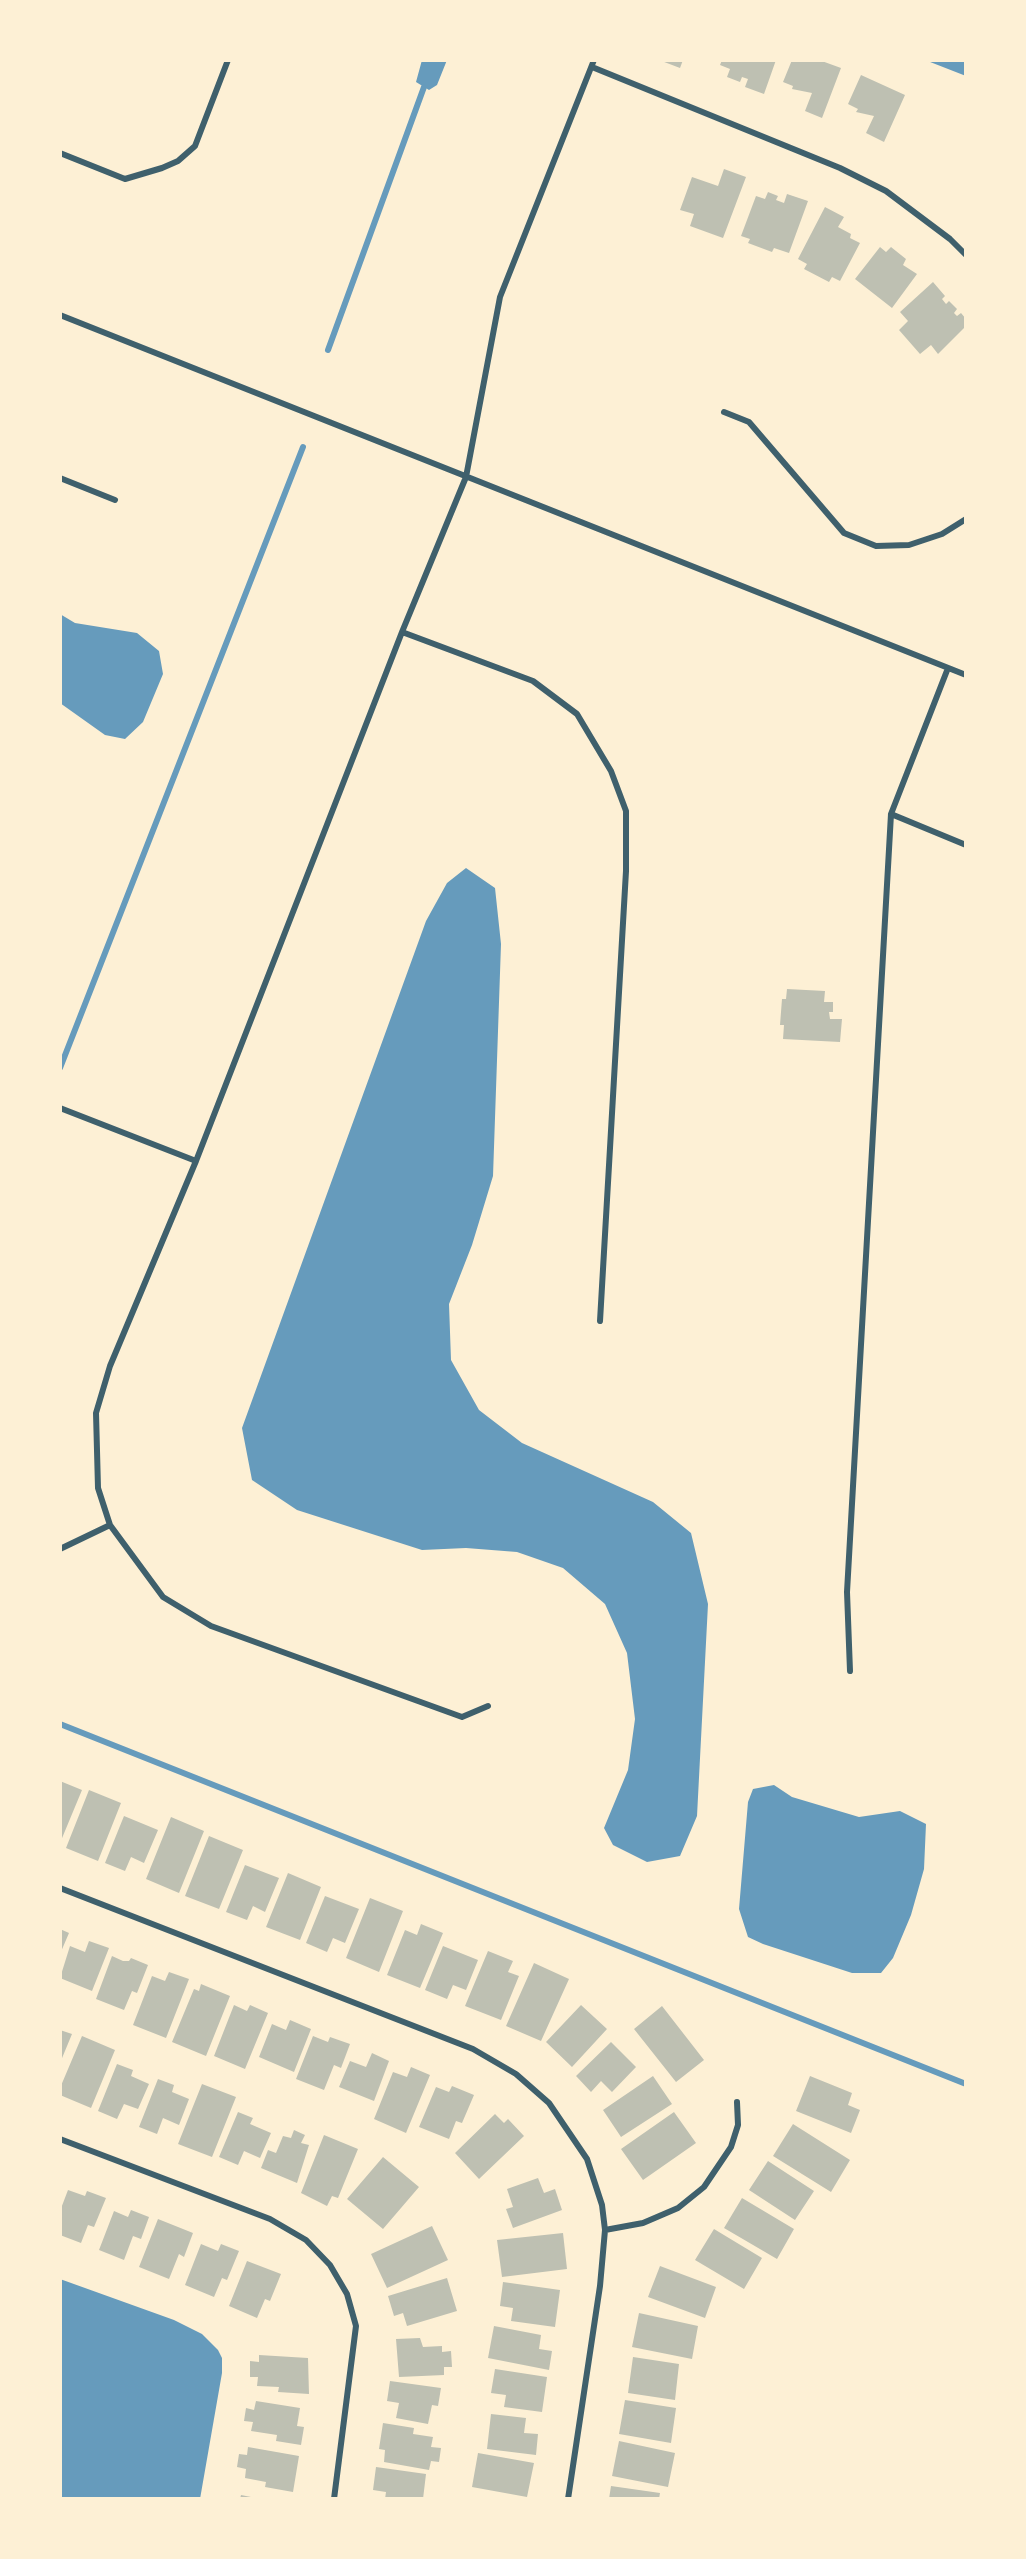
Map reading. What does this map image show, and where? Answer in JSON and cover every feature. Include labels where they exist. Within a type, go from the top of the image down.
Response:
[{"type":"street","points":[[60,153],[125,179],[178,161],[195,146],[228,60]]},
{"type":"street","points":[[488,1706],[462,1717],[211,1626],[163,1597],[110,1525],[98,1488],[96,1413],[110,1366],[196,1161],[402,632],[466,477],[500,297],[593,64],[840,168],[886,191],[950,239],[966,255]]},
{"type":"street","points":[[60,315],[966,675]]},
{"type":"street","points":[[724,412],[748,422],[844,533],[876,546],[909,545],[942,534],[966,519]]},
{"type":"street","points":[[60,478],[115,500]]},
{"type":"street","points":[[402,632],[533,681],[577,714],[611,771],[626,812],[626,871],[600,1321]]},
{"type":"street","points":[[850,1671],[847,1592],[891,814],[948,668]]},
{"type":"street","points":[[891,814],[966,845]]},
{"type":"street","points":[[60,1108],[196,1161]]},
{"type":"street","points":[[60,1549],[110,1525]]},
{"type":"street","points":[[60,1888],[473,2049],[516,2074],[549,2103],[576,2140],[595,2179],[605,2230],[600,2286],[568,2499]]},
{"type":"street","points":[[605,2230],[643,2223],[671,2211],[704,2187],[731,2147],[738,2125],[737,2102]]},
{"type":"street","points":[[60,2139],[270,2219],[306,2240],[330,2265],[347,2294],[356,2326],[334,2499]]},
{"type":"water","points":[[422,60],[447,60],[437,85],[429,90],[416,82]]},
{"type":"water","points":[[925,60],[966,60],[966,76]]},
{"type":"water","points":[[60,614],[75,623],[137,633],[159,651],[163,674],[143,722],[125,739],[105,735],[60,703]]},
{"type":"water","points":[[466,868],[495,888],[501,944],[493,1176],[472,1245],[449,1304],[451,1360],[479,1410],[522,1443],[653,1502],[691,1533],[708,1604],[697,1816],[680,1856],[647,1862],[613,1845],[604,1828],[628,1770],[635,1719],[627,1653],[605,1604],[563,1568],[517,1552],[466,1548],[422,1550],[297,1510],[252,1480],[242,1428],[426,921],[447,883]]},
{"type":"water","points":[[774,1785],[792,1797],[859,1817],[900,1811],[926,1824],[924,1869],[911,1915],[893,1958],[881,1973],[852,1973],[748,1937],[739,1909],[748,1802],[753,1789]]},
{"type":"water","points":[[60,2279],[174,2320],[202,2334],[218,2350],[222,2358],[222,2373],[200,2499],[60,2499]]},
{"type":"building","points":[[659,60],[683,60],[680,68]]},
{"type":"building","points":[[722,60],[776,60],[764,94],[745,87],[748,79],[742,77],[740,82],[727,77],[730,69],[720,65]]},
{"type":"building","points":[[792,60],[819,60],[841,68],[822,118],[805,111],[812,93],[792,89],[793,86],[783,82]]},
{"type":"building","points":[[861,75],[905,95],[884,142],[866,133],[874,116],[856,112],[858,109],[848,104]]},
{"type":"building","points":[[724,169],[746,177],[723,238],[690,226],[694,214],[680,210],[692,177],[718,186]]},
{"type":"building","points":[[768,192],[778,196],[776,200],[784,203],[787,194],[808,201],[789,253],[774,248],[772,252],[748,243],[750,239],[741,236],[756,196],[765,199]]},
{"type":"building","points":[[825,207],[844,217],[838,227],[851,234],[850,238],[860,243],[840,281],[832,277],[829,282],[804,269],[807,264],[798,259]]},
{"type":"building","points":[[880,247],[886,252],[891,247],[906,259],[903,265],[917,274],[892,308],[855,279]]},
{"type":"building","points":[[933,282],[945,296],[942,299],[946,304],[949,301],[957,309],[954,313],[957,316],[961,313],[966,319],[966,326],[938,354],[931,345],[920,354],[899,330],[908,321],[900,312]]},
{"type":"building","points":[[787,989],[825,991],[824,1002],[833,1002],[833,1012],[829,1012],[830,1019],[842,1019],[840,1042],[783,1039],[784,1025],[780,1025],[782,999],[786,999]]},
{"type":"building","points":[[60,1781],[82,1790],[60,1843]]},
{"type":"building","points":[[89,1790],[121,1803],[98,1861],[66,1848]]},
{"type":"building","points":[[124,1816],[158,1830],[144,1863],[131,1857],[125,1871],[105,1863]]},
{"type":"building","points":[[171,1817],[204,1831],[179,1893],[146,1879]]},
{"type":"building","points":[[209,1836],[243,1850],[219,1909],[185,1896]]},
{"type":"building","points":[[245,1865],[279,1878],[265,1912],[253,1906],[247,1920],[226,1912]]},
{"type":"building","points":[[288,1873],[321,1887],[300,1940],[266,1927]]},
{"type":"building","points":[[325,1896],[359,1909],[345,1943],[333,1938],[327,1952],[306,1943]]},
{"type":"building","points":[[370,1898],[403,1911],[379,1972],[346,1958]]},
{"type":"building","points":[[421,1924],[443,1933],[420,1988],[387,1975],[405,1930],[417,1935]]},
{"type":"building","points":[[60,1929],[69,1933],[60,1954]]},
{"type":"building","points":[[89,1941],[109,1948],[92,1991],[60,1978],[70,1946],[85,1952]]},
{"type":"building","points":[[443,1946],[478,1960],[466,1990],[453,1985],[447,1999],[425,1990]]},
{"type":"building","points":[[488,1951],[513,1961],[508,1972],[519,1976],[501,2020],[465,2006]]},
{"type":"building","points":[[112,1956],[123,1961],[129,1961],[131,1958],[148,1965],[137,1993],[132,1991],[124,2010],[96,1999]]},
{"type":"building","points":[[534,1963],[569,1979],[541,2041],[506,2026]]},
{"type":"building","points":[[169,1972],[189,1979],[166,2038],[133,2025],[152,1976],[165,1981]]},
{"type":"building","points":[[201,1984],[230,1996],[206,2056],[172,2042],[194,1989],[199,1991]]},
{"type":"building","points":[[234,2005],[247,2011],[250,2005],[268,2013],[245,2069],[214,2056]]},
{"type":"building","points":[[581,2005],[607,2029],[572,2067],[546,2042]]},
{"type":"building","points":[[662,2006],[704,2060],[676,2082],[634,2029]]},
{"type":"building","points":[[290,2020],[311,2029],[294,2072],[259,2057],[272,2024],[286,2030]]},
{"type":"building","points":[[60,2030],[72,2034],[60,2063]]},
{"type":"building","points":[[82,2036],[115,2050],[91,2108],[60,2095],[60,2088]]},
{"type":"building","points":[[313,2036],[328,2042],[330,2037],[350,2044],[341,2068],[334,2065],[324,2090],[296,2079]]},
{"type":"building","points":[[611,2042],[636,2067],[612,2092],[601,2081],[591,2092],[576,2076]]},
{"type":"building","points":[[372,2053],[389,2061],[374,2101],[339,2087],[350,2061],[366,2067]]},
{"type":"building","points":[[117,2064],[133,2070],[131,2076],[149,2084],[138,2109],[124,2104],[117,2119],[98,2111]]},
{"type":"building","points":[[411,2067],[430,2075],[406,2133],[374,2119],[393,2072],[407,2077]]},
{"type":"building","points":[[653,2076],[672,2104],[621,2137],[603,2110]]},
{"type":"building","points":[[810,2076],[852,2093],[848,2105],[860,2110],[851,2133],[796,2111]]},
{"type":"building","points":[[158,2079],[174,2085],[172,2092],[189,2099],[179,2125],[163,2118],[157,2134],[139,2127]]},
{"type":"building","points":[[202,2084],[236,2097],[212,2157],[178,2144]]},
{"type":"building","points":[[452,2086],[474,2095],[462,2123],[456,2121],[449,2139],[419,2127],[436,2087],[449,2092]]},
{"type":"building","points":[[238,2112],[253,2118],[250,2124],[271,2133],[260,2158],[244,2151],[238,2165],[219,2157]]},
{"type":"building","points":[[674,2112],[696,2143],[643,2180],[621,2149]]},
{"type":"building","points":[[495,2114],[504,2123],[508,2119],[524,2136],[479,2179],[455,2153]]},
{"type":"building","points":[[793,2124],[850,2160],[831,2192],[773,2156]]},
{"type":"building","points":[[294,2130],[305,2135],[301,2143],[309,2145],[297,2183],[261,2168],[268,2150],[276,2153],[283,2136],[291,2138]]},
{"type":"building","points":[[324,2135],[358,2149],[338,2198],[332,2196],[327,2206],[301,2193]]},
{"type":"building","points":[[383,2157],[419,2187],[383,2229],[347,2199]]},
{"type":"building","points":[[768,2161],[814,2191],[795,2220],[749,2190]]},
{"type":"building","points":[[538,2178],[544,2193],[555,2189],[562,2210],[513,2228],[506,2209],[513,2207],[507,2189]]},
{"type":"building","points":[[68,2190],[85,2196],[87,2191],[106,2198],[94,2227],[88,2225],[81,2243],[60,2235],[60,2211]]},
{"type":"building","points":[[742,2198],[794,2229],[777,2259],[724,2228]]},
{"type":"building","points":[[131,2210],[149,2217],[141,2239],[133,2236],[124,2260],[99,2250],[114,2211],[128,2217]]},
{"type":"building","points":[[158,2219],[193,2233],[184,2257],[179,2254],[169,2279],[139,2267]]},
{"type":"building","points":[[432,2226],[448,2260],[387,2288],[371,2254]]},
{"type":"building","points":[[714,2229],[762,2258],[744,2289],[695,2260]]},
{"type":"building","points":[[563,2233],[567,2269],[502,2277],[497,2240]]},
{"type":"building","points":[[201,2244],[218,2251],[221,2244],[239,2251],[227,2280],[222,2278],[214,2297],[185,2285]]},
{"type":"building","points":[[247,2261],[281,2274],[270,2301],[265,2299],[257,2318],[229,2306]]},
{"type":"building","points":[[660,2266],[716,2287],[705,2318],[648,2297]]},
{"type":"building","points":[[447,2278],[457,2311],[407,2326],[403,2313],[394,2316],[388,2296]]},
{"type":"building","points":[[503,2282],[560,2290],[555,2327],[511,2321],[513,2308],[500,2306]]},
{"type":"building","points":[[639,2313],[698,2326],[692,2359],[632,2347]]},
{"type":"building","points":[[494,2326],[541,2335],[539,2349],[552,2351],[549,2370],[488,2358]]},
{"type":"building","points":[[420,2338],[423,2347],[442,2346],[442,2352],[451,2351],[452,2367],[444,2367],[444,2375],[399,2377],[396,2339]]},
{"type":"building","points":[[259,2355],[308,2358],[309,2394],[278,2392],[279,2387],[257,2386],[258,2377],[250,2377],[250,2361],[259,2362]]},
{"type":"building","points":[[633,2357],[679,2364],[675,2400],[628,2393]]},
{"type":"building","points":[[495,2369],[547,2377],[542,2412],[504,2407],[506,2395],[491,2393]]},
{"type":"building","points":[[390,2381],[441,2388],[438,2406],[432,2405],[428,2424],[396,2418],[399,2403],[387,2401]]},
{"type":"building","points":[[625,2400],[676,2408],[671,2443],[619,2434]]},
{"type":"building","points":[[256,2401],[300,2408],[297,2426],[304,2427],[301,2445],[276,2441],[277,2435],[251,2431],[253,2422],[244,2421],[246,2408],[254,2410]]},
{"type":"building","points":[[491,2414],[526,2418],[524,2433],[538,2434],[536,2455],[487,2449]]},
{"type":"building","points":[[383,2423],[414,2428],[413,2434],[433,2437],[431,2447],[441,2448],[439,2462],[431,2461],[429,2470],[384,2462],[385,2450],[379,2449]]},
{"type":"building","points":[[619,2441],[675,2453],[668,2487],[612,2476]]},
{"type":"building","points":[[248,2447],[299,2456],[293,2492],[265,2487],[266,2482],[245,2478],[246,2469],[237,2467],[239,2454],[247,2455]]},
{"type":"building","points":[[478,2453],[534,2463],[527,2497],[472,2487]]},
{"type":"building","points":[[376,2467],[426,2474],[423,2499],[385,2499],[386,2492],[373,2490]]},
{"type":"building","points":[[611,2486],[660,2493],[659,2499],[609,2499]]},
{"type":"building","points":[[241,2495],[256,2498],[256,2499],[240,2499]]},
{"type":"waterway","points":[[328,350],[424,87]]},
{"type":"waterway","points":[[60,1068],[303,447]]},
{"type":"waterway","points":[[60,1724],[966,2084]]}]
